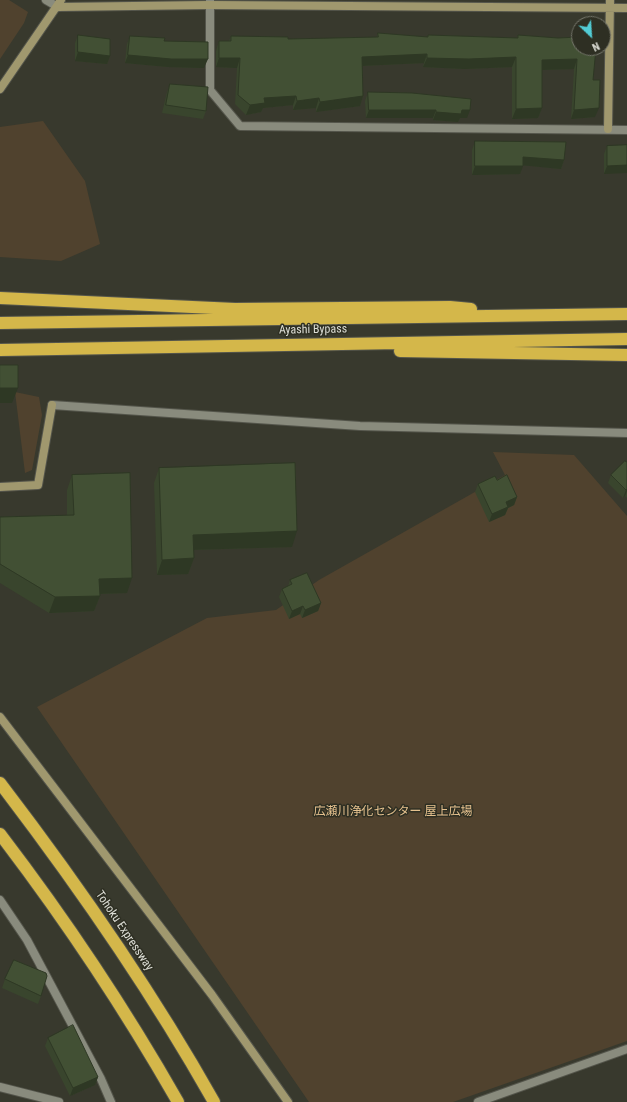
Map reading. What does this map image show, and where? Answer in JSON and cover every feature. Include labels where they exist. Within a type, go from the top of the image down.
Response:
[{"type":"highway","points":[[0,298],[235,309],[450,307],[542,314]]},
{"type":"highway","name":"Ayashi Bypass","points":[[0,323],[542,314],[627,314]]},
{"type":"highway","name":"Ayashi Bypass","points":[[0,350],[627,339]]},
{"type":"highway","points":[[189,346],[290,351],[481,351],[627,355]]},
{"type":"highway","name":"Tohoku Expressway","points":[[0,782],[45,842],[107,930],[155,1002],[214,1102]]},
{"type":"highway","points":[[0,834],[80,947],[128,1019],[178,1102]]},
{"type":"street","points":[[46,0],[59,3],[210,2],[610,4],[627,8]]},
{"type":"street","points":[[210,2],[210,90],[240,126],[627,130]]},
{"type":"street","points":[[0,89],[59,3]]},
{"type":"street","points":[[608,129],[610,4]]},
{"type":"street","points":[[0,486],[38,485],[52,404],[360,426],[627,433]]},
{"type":"street","points":[[0,717],[212,995],[288,1102]]},
{"type":"street","points":[[0,900],[27,940],[101,1079],[111,1102]]},
{"type":"street","points":[[478,1102],[627,1049]]},
{"type":"street","points":[[0,1087],[59,1102]]},
{"type":"green space","points":[[0,0],[9,0],[28,12],[24,23],[0,59]]},
{"type":"green space","points":[[43,121],[85,181],[100,244],[61,261],[0,257],[0,127]]},
{"type":"green space","points":[[15,392],[39,397],[42,415],[32,470],[25,473]]},
{"type":"green space","name":"広瀬川浄化センター 屋上広場","points":[[493,452],[574,455],[627,516],[627,1041],[453,1102],[309,1102],[37,707],[207,618],[276,610],[319,580],[505,475]]},
{"type":"building","points":[[378,33],[428,37],[428,35],[518,38],[518,35],[558,38],[571,37],[571,56],[595,56],[593,80],[600,80],[599,108],[574,110],[577,59],[542,60],[542,108],[516,109],[516,57],[469,59],[427,58],[427,54],[362,57],[363,96],[320,102],[319,98],[297,101],[296,96],[264,98],[265,103],[250,105],[238,95],[240,58],[219,58],[219,41],[231,41],[231,36],[288,37],[288,39],[378,37]]},
{"type":"building","points":[[78,35],[110,39],[110,56],[78,52]]},
{"type":"building","points":[[130,36],[165,38],[164,41],[208,42],[208,59],[171,59],[128,55]]},
{"type":"building","points":[[170,84],[208,87],[206,111],[166,105]]},
{"type":"building","points":[[368,92],[412,93],[471,99],[470,110],[462,110],[461,114],[436,112],[436,110],[369,110]]},
{"type":"building","points":[[475,141],[566,142],[564,160],[523,157],[523,166],[475,166]]},
{"type":"building","points":[[627,145],[627,165],[607,166],[607,146]]},
{"type":"building","points":[[0,365],[18,365],[18,388],[0,388]]},
{"type":"building","points":[[625,461],[627,462],[626,490],[611,475]]},
{"type":"building","points":[[295,463],[297,531],[193,535],[194,558],[162,560],[159,468]]},
{"type":"building","points":[[130,473],[132,578],[99,579],[100,596],[55,597],[0,564],[0,517],[74,515],[72,475]]},
{"type":"building","points":[[507,475],[517,497],[506,502],[508,507],[492,514],[478,484],[495,476],[497,480]]},
{"type":"building","points":[[307,573],[321,603],[305,610],[303,606],[292,611],[282,589],[292,584],[290,580]]},
{"type":"building","points":[[14,960],[46,973],[47,976],[41,996],[5,979]]},
{"type":"building","points":[[73,1025],[98,1077],[73,1088],[48,1038]]}]
